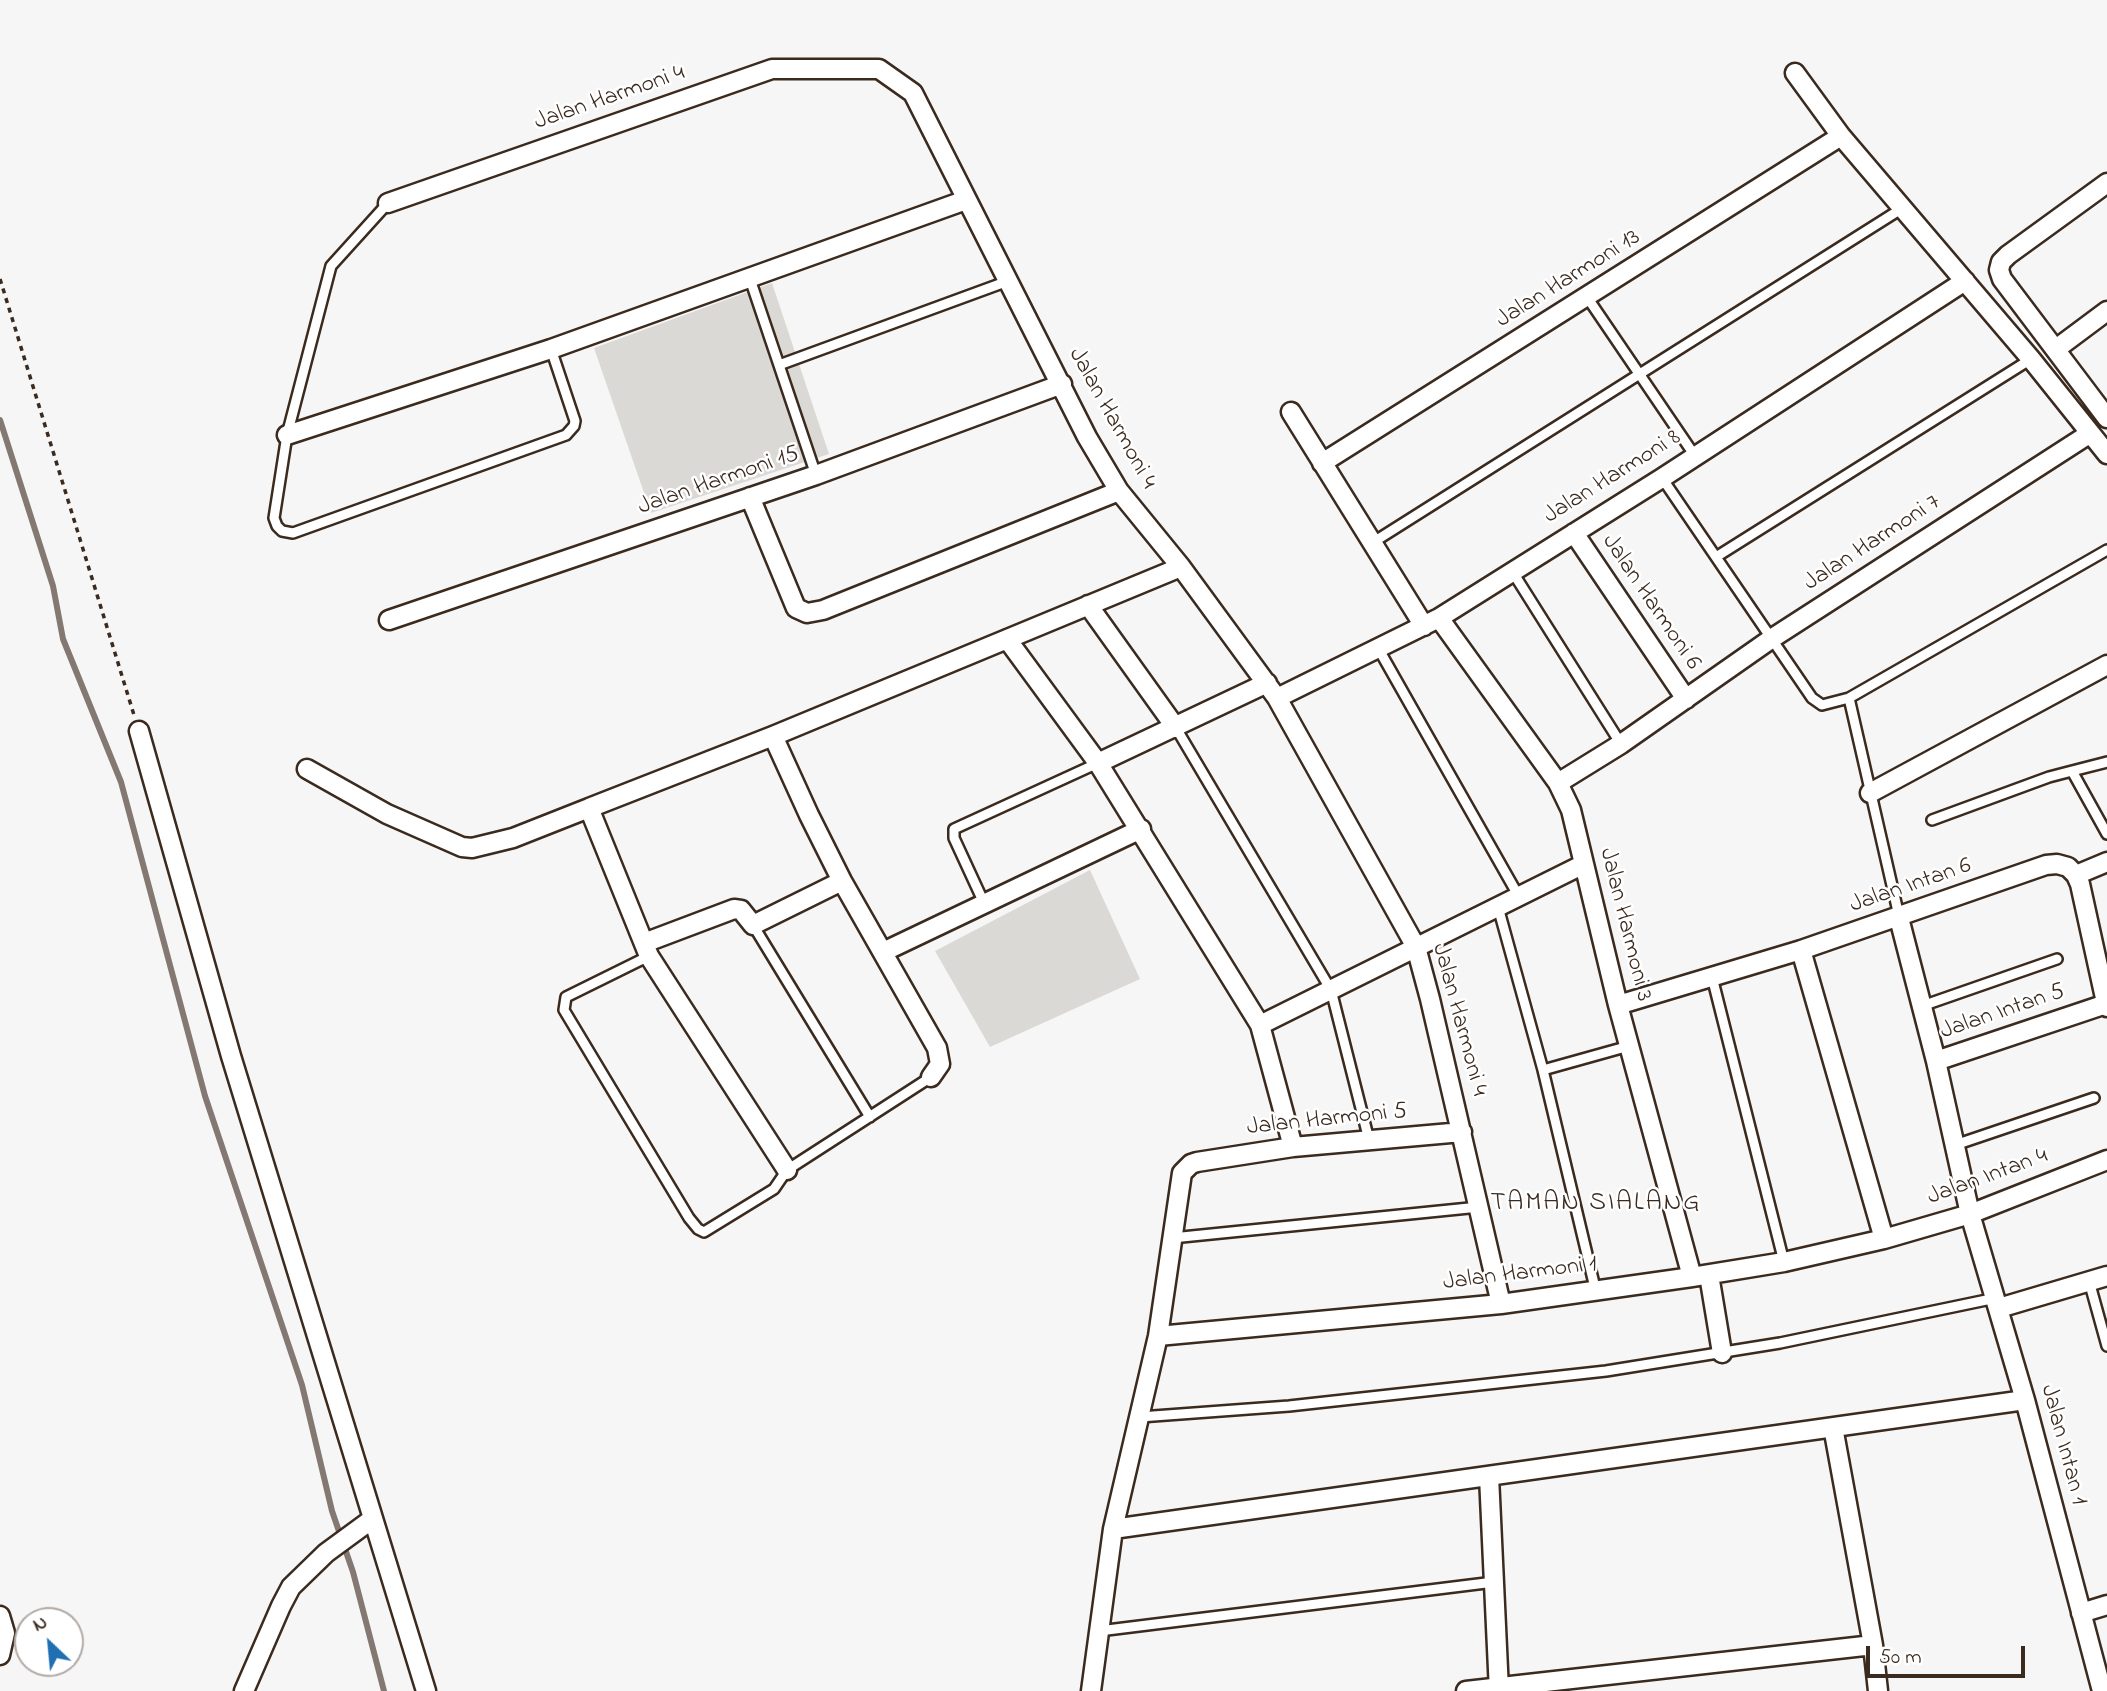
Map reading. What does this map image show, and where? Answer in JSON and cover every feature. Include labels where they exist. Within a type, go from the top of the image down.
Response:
[{"type":"street","name":"Jalan Harmoni 4","points":[[388,203],[772,69],[879,69],[913,93],[965,201],[1062,384],[1087,437],[1119,491],[1181,567],[1272,691],[1416,947],[1502,1304]]},
{"type":"street","points":[[1795,73],[1841,136],[2031,359],[2107,454]]},
{"type":"street","name":"Jalan Harmoni 13","points":[[1322,463],[1841,136]]},
{"type":"street","points":[[2107,183],[2001,262],[1999,270],[2002,279],[2107,418]]},
{"type":"street","points":[[287,435],[551,349],[965,201]]},
{"type":"street","name":"Jalan Harmoni 8","points":[[1098,763],[1176,728],[1378,648],[1432,622],[1661,478],[1965,281]]},
{"type":"street","points":[[2056,349],[2107,311]]},
{"type":"street","name":"Jalan Harmoni 15","points":[[388,620],[816,475],[1062,384]]},
{"type":"street","name":"Jalan Harmoni 3","points":[[1291,412],[1372,543],[1558,783],[1571,810],[1629,1046],[1701,1276],[1722,1353]]},
{"type":"street","name":"Jalan Harmoni 7","points":[[1558,783],[1621,744],[1771,639],[2089,434]]},
{"type":"street","points":[[750,497],[796,608],[807,613],[823,610],[1119,491]]},
{"type":"street","name":"Jalan Harmoni 6","points":[[1574,533],[1686,699]]},
{"type":"street","points":[[307,769],[387,814],[462,847],[488,845],[513,838],[773,736],[1181,567]]},
{"type":"street","points":[[1088,605],[1176,728]]},
{"type":"street","points":[[1007,639],[1098,763],[1260,1025],[1293,1146]]},
{"type":"street","points":[[1870,793],[2107,665]]},
{"type":"street","points":[[139,731],[231,1056],[425,1691]]},
{"type":"street","points":[[773,736],[842,881],[937,1048],[940,1064],[930,1077]]},
{"type":"street","points":[[589,807],[647,949],[787,1170]]},
{"type":"street","points":[[883,952],[1140,829]]},
{"type":"street","points":[[2107,862],[2076,875],[2107,1005]]},
{"type":"street","points":[[1260,1025],[1584,864]]},
{"type":"street","name":"Jalan Intan 6","points":[[1618,1005],[1801,950],[2038,868],[2057,864],[2068,867],[2076,875]]},
{"type":"street","points":[[647,949],[734,909],[741,909],[752,925],[842,881]]},
{"type":"street","name":"Jalan Intan 5","points":[[1899,918],[1936,1061],[2107,1005]]},
{"type":"street","points":[[1801,950],[1884,1239]]},
{"type":"street","name":"Jalan Intan 1","points":[[1936,1061],[1970,1214],[2025,1399],[2102,1691]]},
{"type":"street","name":"Jalan Harmoni 5","points":[[1172,1238],[1180,1179],[1186,1168],[1197,1162],[1293,1146],[1462,1132]]},
{"type":"street","name":"Jalan Intan 4","points":[[1884,1239],[1970,1214],[2107,1160]]},
{"type":"street","points":[[1091,1691],[1113,1530],[1158,1336],[1172,1238]]},
{"type":"street","name":"Jalan Harmoni 1","points":[[1158,1336],[1502,1304],[1596,1292],[1784,1262],[1884,1239]]},
{"type":"street","points":[[1997,1303],[2107,1276]]},
{"type":"street","points":[[1113,1530],[2025,1399]]},
{"type":"street","points":[[1833,1427],[1873,1645],[1878,1691]]},
{"type":"street","points":[[1489,1476],[1499,1689]]},
{"type":"street","points":[[244,1691],[291,1587],[350,1533],[372,1520]]},
{"type":"street","points":[[2081,1613],[2107,1605]]},
{"type":"street","points":[[0,1616],[5,1633],[0,1655]]},
{"type":"street","points":[[1466,1691],[1593,1684],[1873,1645]]},
{"type":"lane","points":[[388,203],[331,266],[287,435],[274,518],[282,531],[293,533],[566,435],[575,421],[551,349]]},
{"type":"lane","points":[[1372,543],[1901,209]]},
{"type":"lane","points":[[750,279],[816,475]]},
{"type":"lane","points":[[779,365],[1008,281]]},
{"type":"lane","points":[[1587,298],[1695,456]]},
{"type":"lane","points":[[1716,557],[2031,359]]},
{"type":"lane","points":[[1661,478],[1771,639],[1816,702],[1822,705],[1849,698],[2107,550]]},
{"type":"lane","points":[[1512,571],[1621,744]]},
{"type":"lane","points":[[1378,648],[1518,895]]},
{"type":"lane","points":[[1849,698],[1899,918]]},
{"type":"lane","points":[[1176,728],[1331,990],[1369,1140]]},
{"type":"lane","points":[[1932,820],[2049,777],[2107,762]]},
{"type":"lane","points":[[984,904],[954,838],[954,829],[1098,763]]},
{"type":"lane","points":[[2072,771],[2107,834]]},
{"type":"lane","points":[[1498,905],[1543,1070],[1596,1292]]},
{"type":"lane","points":[[752,925],[870,1117]]},
{"type":"lane","points":[[647,949],[566,997],[564,1010],[689,1218],[704,1232],[774,1189],[787,1170],[930,1077]]},
{"type":"lane","points":[[1922,1006],[2057,959]]},
{"type":"lane","points":[[1712,977],[1784,1262]]},
{"type":"lane","points":[[1543,1070],[1629,1046]]},
{"type":"lane","points":[[1955,1145],[2094,1098]]},
{"type":"lane","points":[[1172,1238],[1479,1207]]},
{"type":"lane","points":[[2089,1281],[2107,1346]]},
{"type":"lane","points":[[1140,1417],[1289,1406],[1580,1374],[1722,1353],[1997,1303]]},
{"type":"lane","points":[[1099,1631],[1494,1582]]},
{"type":"path","points":[[0,279],[139,731]]},
{"type":"shaded area","points":[[772,283],[829,454],[651,513],[594,348]]},
{"type":"shaded area","points":[[1090,870],[1140,979],[990,1047],[935,951]]},
{"type":"waterway","points":[[0,420],[53,586],[63,639],[121,782],[205,1096],[302,1385],[332,1511],[353,1572],[384,1691]]},
{"type":"district","name":"TAMAN SIALANG","points":[[1596,1205]]}]
